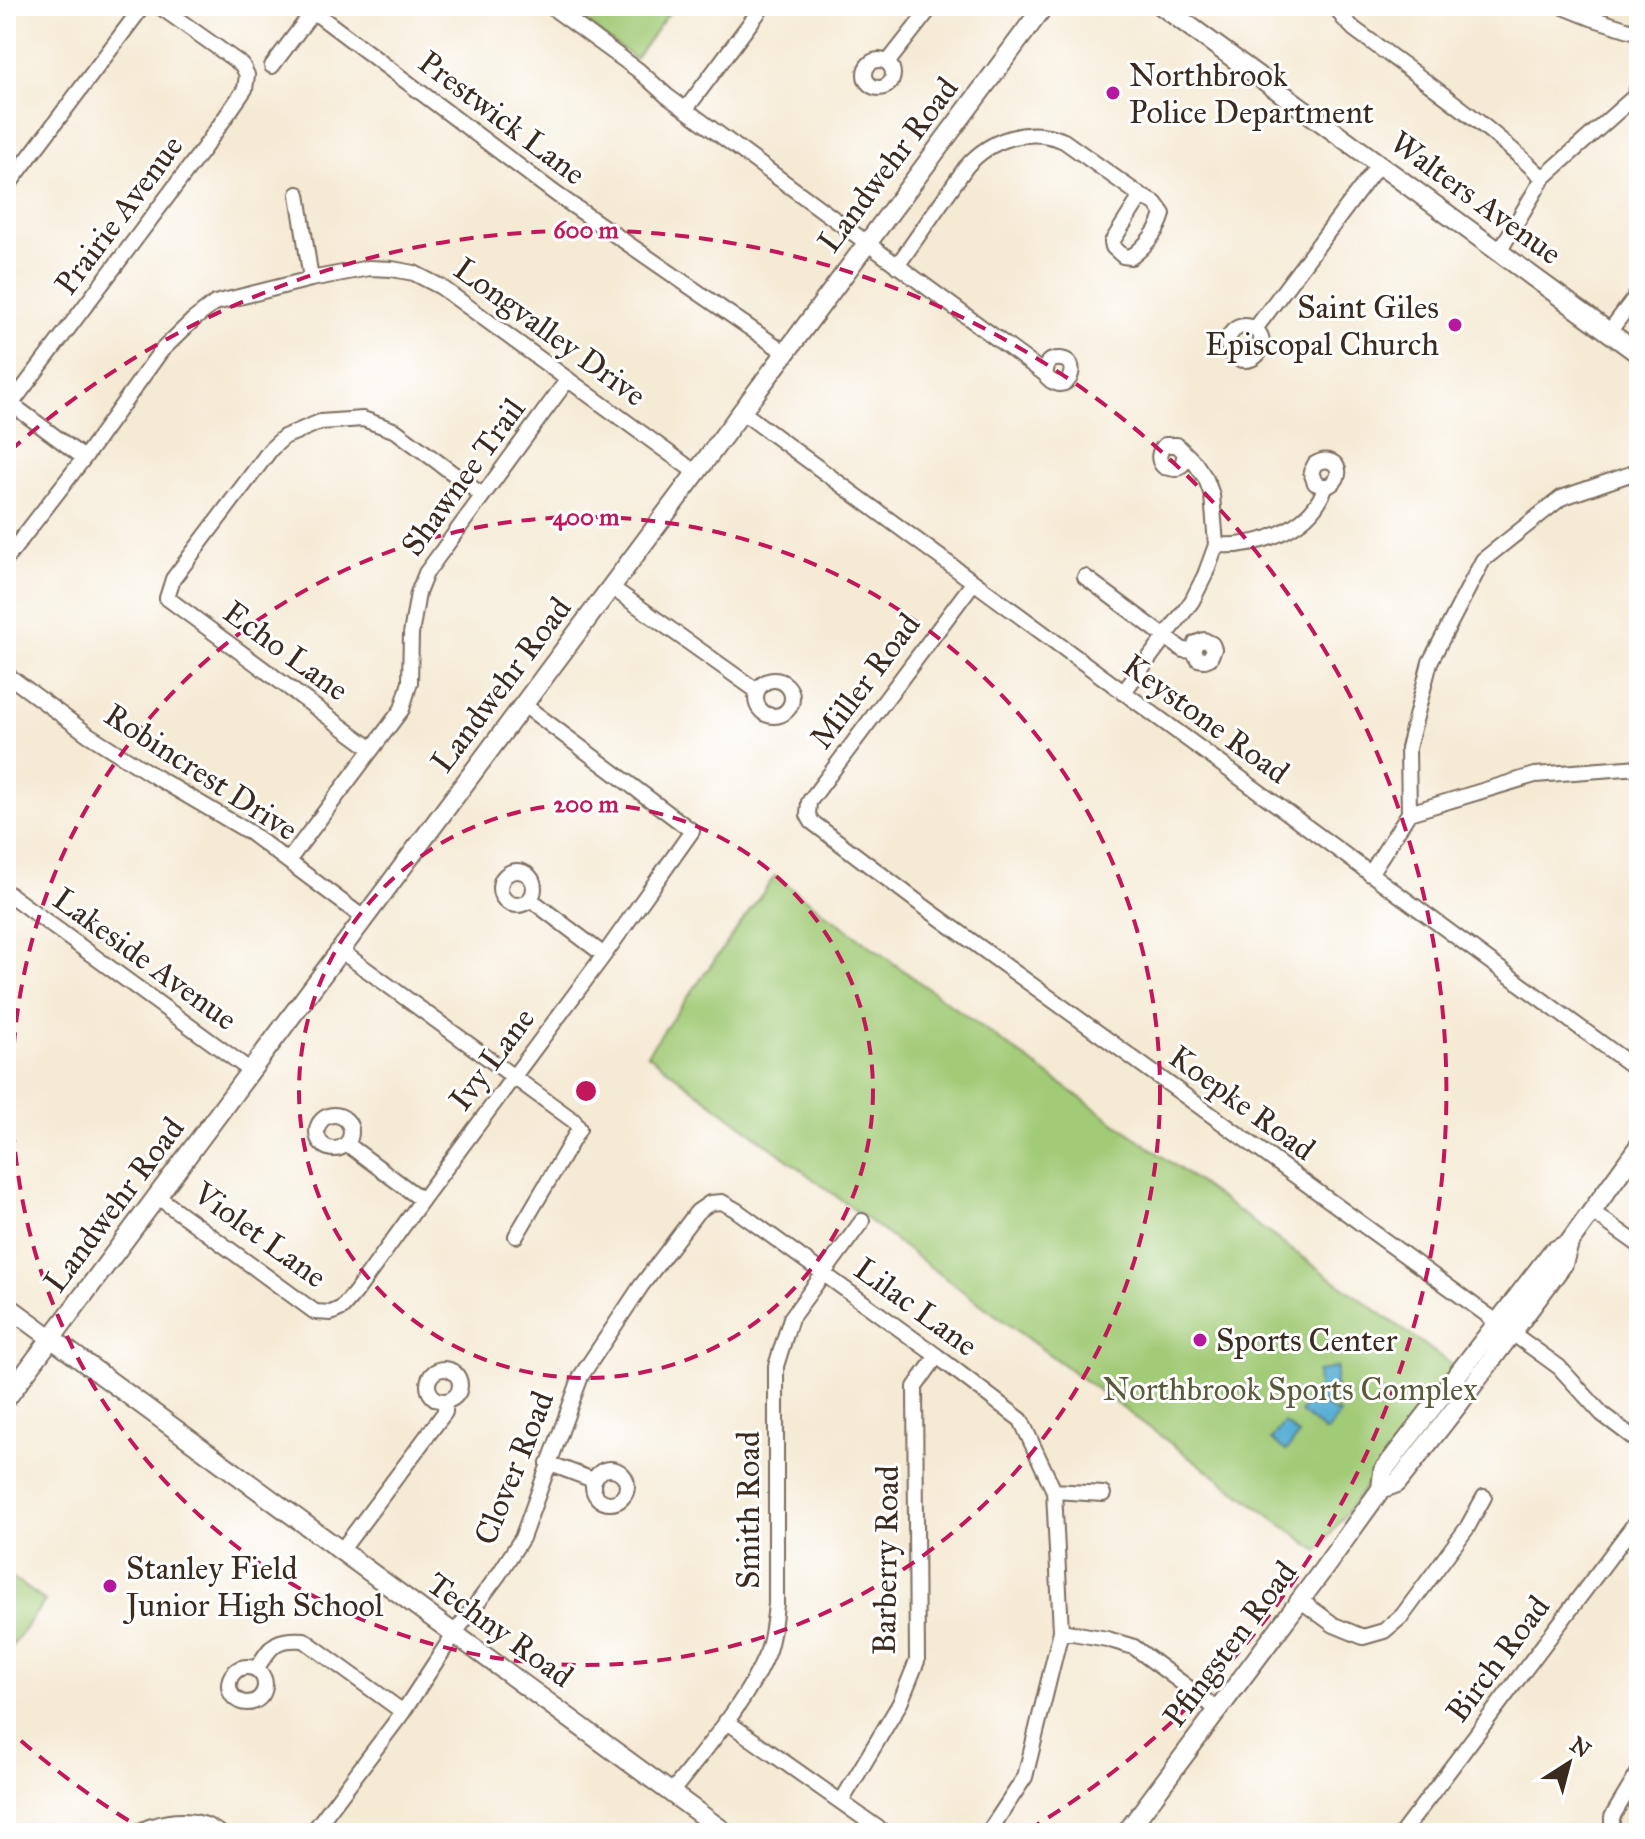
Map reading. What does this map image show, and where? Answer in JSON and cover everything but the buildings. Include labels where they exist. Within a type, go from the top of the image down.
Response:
[{"type":"main road","name":"Landwehr Road","points":[[6,1399],[1044,6]]},
{"type":"main road","name":"Walters Avenue","points":[[1162,6],[1639,354]]},
{"type":"main road","name":"Pfingsten Road","points":[[1126,1833],[1381,1489],[1383,1471],[1454,1396],[1504,1328],[1552,1252],[1569,1243],[1639,1146]]},
{"type":"main road","name":"Techny Road","points":[[6,1305],[726,1833]]},
{"type":"street","points":[[6,188],[143,6]]},
{"type":"street","name":"Prairie Avenue","points":[[8,405],[204,148],[245,89],[247,75],[242,65],[159,6]]},
{"type":"street","points":[[550,6],[1045,374]]},
{"type":"street","points":[[686,109],[763,6]]},
{"type":"street","points":[[888,62],[932,6]]},
{"type":"street","points":[[1336,6],[1354,29],[1456,103],[1509,145],[1543,178]]},
{"type":"street","points":[[1561,6],[1639,33]]},
{"type":"street","points":[[272,66],[312,8]]},
{"type":"street","name":"Prestwick Lane","points":[[312,8],[556,194],[786,353]]},
{"type":"street","points":[[1499,252],[1543,178],[1638,93]]},
{"type":"street","points":[[897,266],[966,167],[977,154],[1001,140],[1032,134],[1052,136],[1064,141],[1141,196]]},
{"type":"street","points":[[1255,329],[1379,164]]},
{"type":"street","points":[[298,194],[311,279]]},
{"type":"street","name":"Longvalley Drive","points":[[6,559],[161,351],[193,320],[215,303],[369,268],[414,273],[441,287],[695,472]]},
{"type":"street","points":[[1609,332],[1639,292]]},
{"type":"street","name":"Shawnee Trail","points":[[288,861],[402,709],[410,682],[413,620],[426,573],[568,379]]},
{"type":"street","points":[[8,405],[84,458]]},
{"type":"street","name":"Keystone Road","points":[[741,411],[1639,1071]]},
{"type":"street","name":"Echo Lane","points":[[372,749],[167,598],[173,579],[259,462],[284,437],[311,425],[363,419],[396,431],[482,495]]},
{"type":"street","points":[[1123,693],[1192,601],[1216,545],[1212,495],[1206,479],[1185,454]]},
{"type":"street","points":[[1370,874],[1409,813],[1408,748],[1430,662],[1483,560],[1561,498],[1639,471]]},
{"type":"street","points":[[1216,545],[1260,541],[1286,530],[1309,514],[1321,500],[1325,487]]},
{"type":"street","points":[[1085,577],[1183,650],[1193,651]]},
{"type":"street","name":"Miller Road","points":[[808,815],[809,802],[973,583]]},
{"type":"street","points":[[611,587],[757,691]]},
{"type":"street","name":"Robincrest Drive","points":[[6,674],[89,735],[249,832],[365,919]]},
{"type":"street","name":"Ivy Lane","points":[[331,1313],[342,1308],[355,1293],[692,831],[524,705]]},
{"type":"street","points":[[1409,813],[1535,775],[1639,767]]},
{"type":"street","name":"Koepke Road","points":[[808,815],[817,826],[919,903],[1559,1367],[1602,1414],[1639,1442]]},
{"type":"street","name":"Lakeside Avenue","points":[[6,892],[251,1071]]},
{"type":"street","points":[[530,899],[604,955]]},
{"type":"street","points":[[341,951],[574,1121],[579,1129],[516,1236]]},
{"type":"street","points":[[347,1144],[422,1200]]},
{"type":"street","name":"Violet Lane","points":[[158,1197],[315,1312],[331,1313]]},
{"type":"street","name":"Lilac Lane","points":[[710,1203],[722,1202],[736,1210],[1021,1420],[1054,1491]]},
{"type":"street","name":"Clover Road","points":[[312,1833],[403,1712],[522,1538],[581,1376],[697,1212],[710,1203]]},
{"type":"street","points":[[1591,1211],[1639,1245]]},
{"type":"street","name":"Smith Road","points":[[671,1793],[747,1692],[768,1652],[776,1604],[776,1366],[791,1318],[862,1221]]},
{"type":"street","name":"Barberry Road","points":[[841,1802],[900,1703],[917,1661],[915,1387],[937,1356]]},
{"type":"street","points":[[341,1551],[445,1412],[445,1401]]},
{"type":"street","points":[[548,1463],[593,1480]]},
{"type":"street","points":[[988,1833],[1025,1777],[1061,1631],[1054,1491],[1103,1494]]},
{"type":"street","points":[[1300,1600],[1334,1625],[1363,1637],[1384,1631],[1402,1616],[1467,1528],[1484,1497]]},
{"type":"street","name":"Birch Road","points":[[1409,1830],[1639,1518]]},
{"type":"street","points":[[1061,1631],[1134,1647],[1218,1710]]},
{"type":"street","points":[[256,1669],[276,1643],[288,1639],[304,1640],[403,1712]]},
{"type":"street","points":[[726,1721],[885,1833]]},
{"type":"street","points":[[1612,1833],[1612,1817],[1639,1772]]},
{"type":"street","points":[[136,1833],[163,1823],[179,1822],[202,1824],[220,1833]]},
{"type":"green space","points":[[564,6],[674,6],[635,59]]},
{"type":"green space","name":"Northbrook Sports Complex","points":[[775,876],[1455,1367],[1318,1551],[949,1281],[647,1054]]},
{"type":"green space","points":[[6,1573],[45,1601],[9,1650],[6,1648]]},
{"type":"water","points":[[1337,1367],[1333,1390],[1341,1390],[1344,1395],[1339,1399],[1330,1394],[1323,1404],[1340,1414],[1326,1432],[1300,1412],[1318,1387],[1317,1372]]},
{"type":"water","points":[[1284,1423],[1299,1435],[1286,1451],[1271,1440]]},
{"type":"place","name":"Northbrook Police Department","points":[[1113,93]]},
{"type":"place","name":"Saint Giles Episcopal Church","points":[[1455,325]]},
{"type":"place","name":"Sports Center","points":[[1200,1340]]},
{"type":"place","name":"Stanley Field Junior High School","points":[[110,1586]]}]
